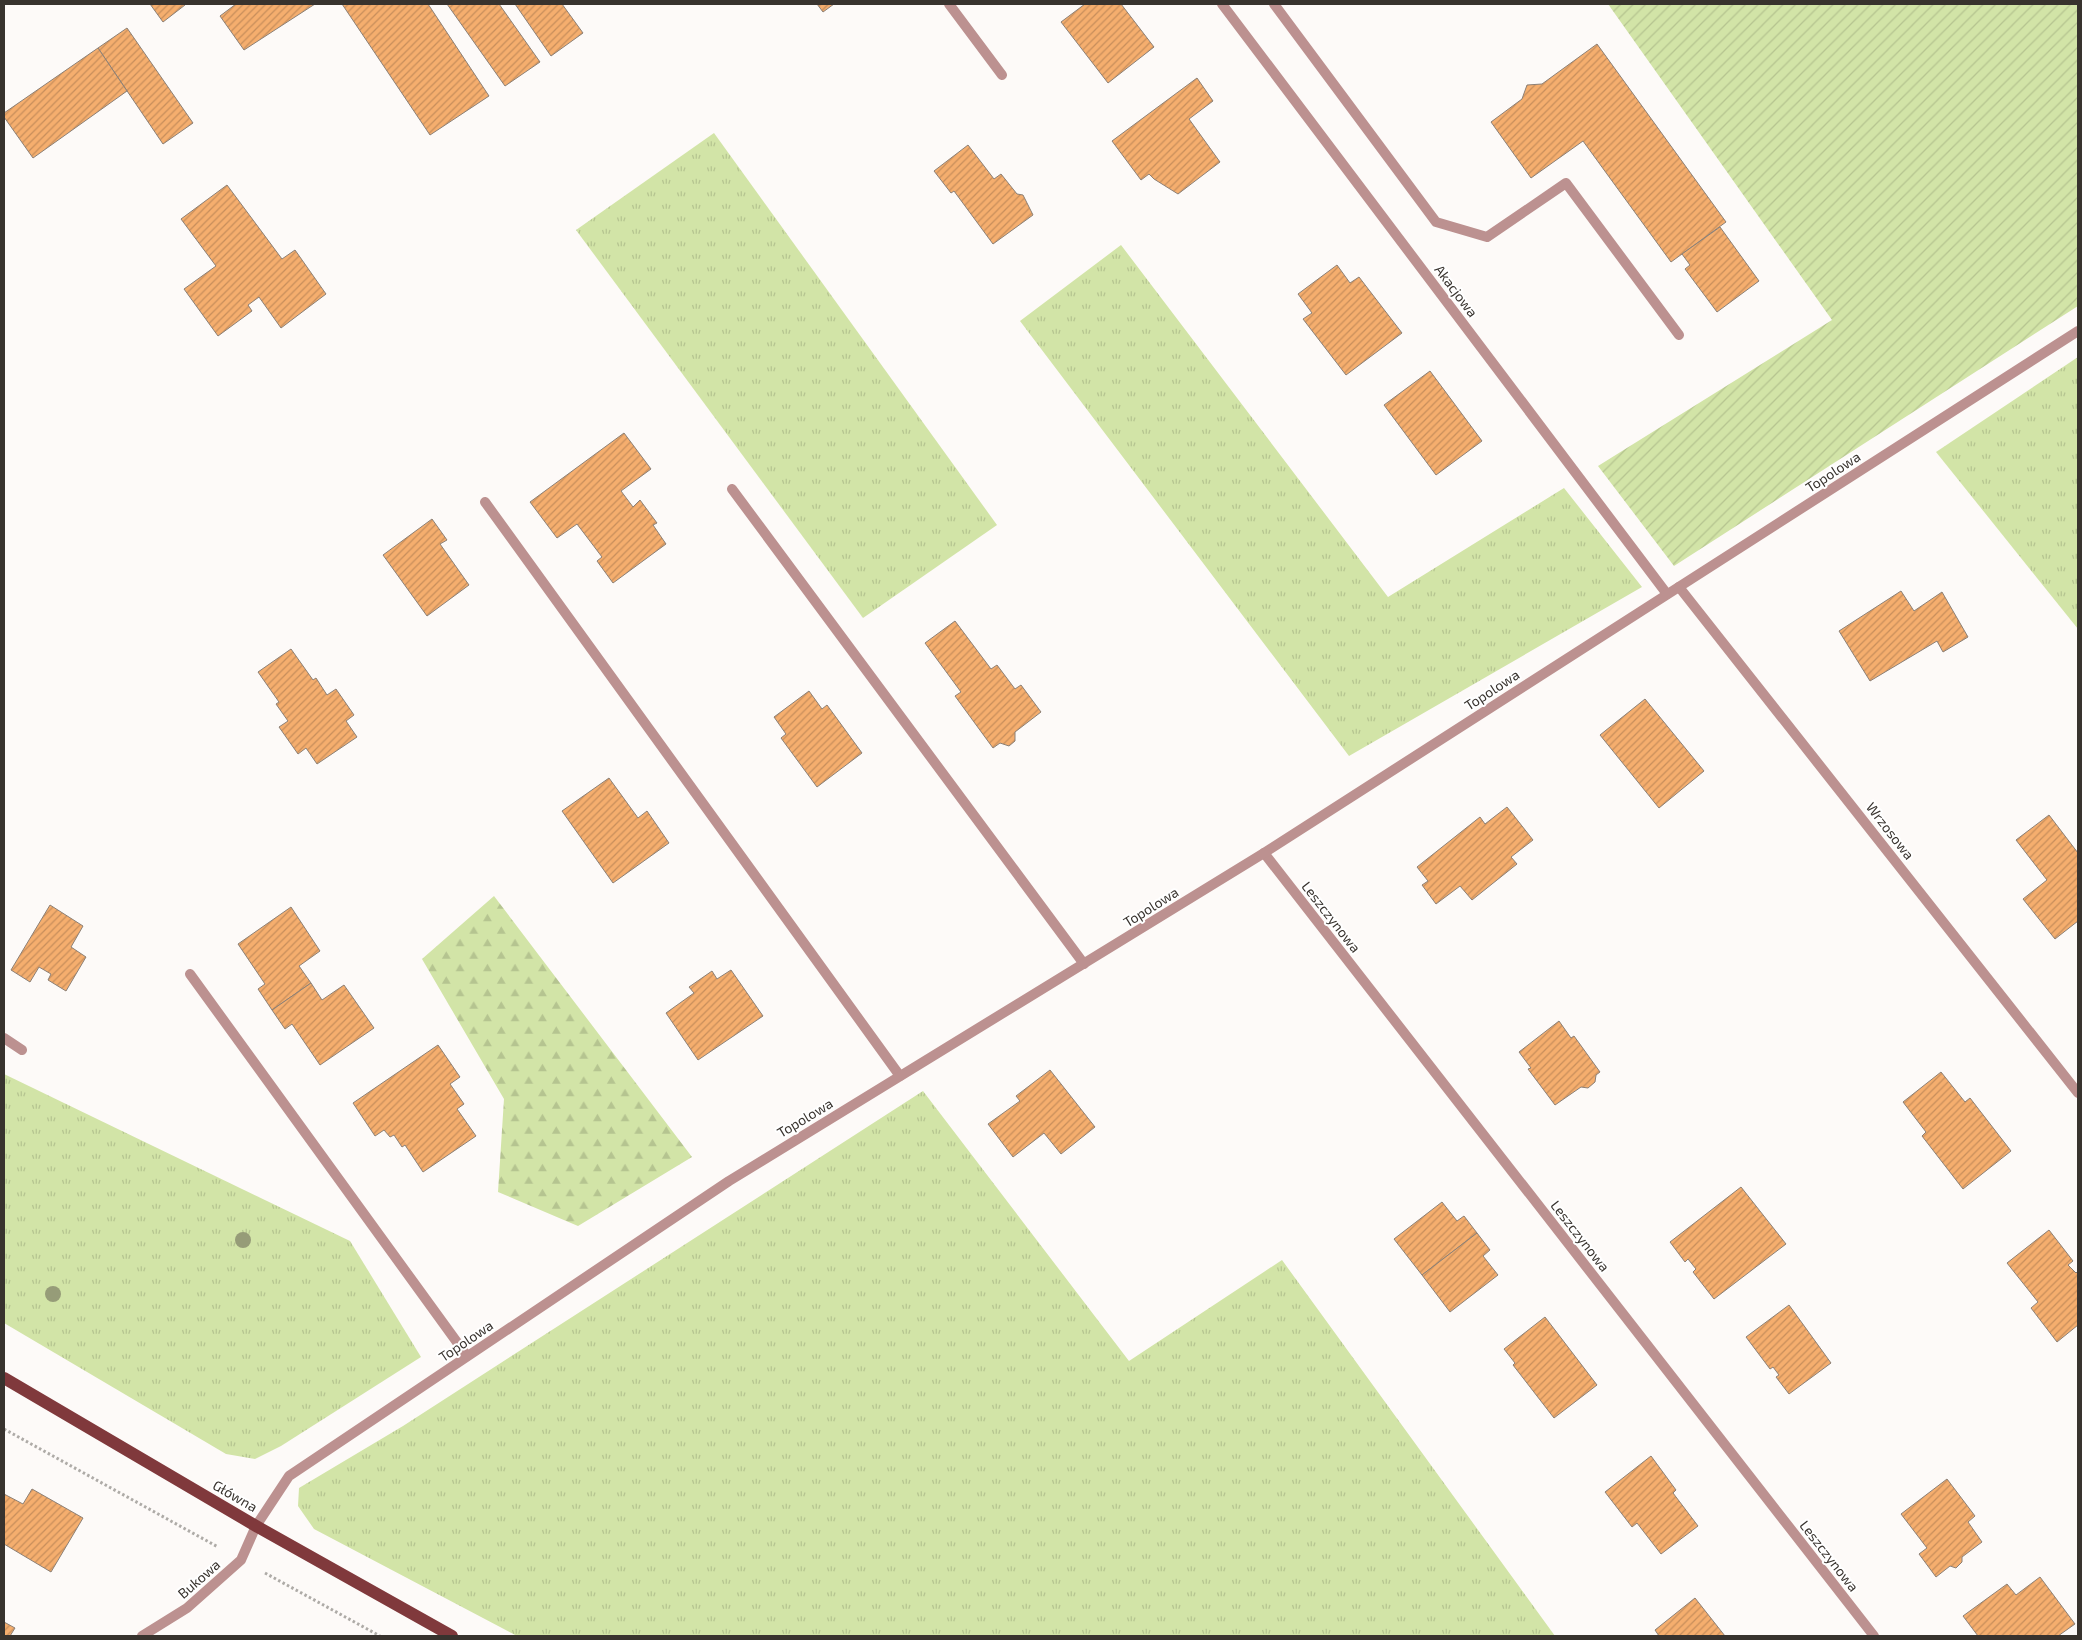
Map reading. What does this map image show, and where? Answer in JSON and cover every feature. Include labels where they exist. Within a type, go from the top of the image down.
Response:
[{"type":"main road","name":"Główna","points":[[4,1378],[256,1526],[452,1636]]},
{"type":"street","points":[[949,4],[1002,75]]},
{"type":"street","name":"Akacjowa","points":[[1222,4],[1667,594]]},
{"type":"street","points":[[1274,4],[1436,222],[1487,237],[1566,184],[1679,335]]},
{"type":"street","name":"Topolowa","points":[[256,1526],[290,1476],[729,1181],[1264,853],[2078,331]]},
{"type":"street","points":[[732,489],[1084,964]]},
{"type":"street","points":[[485,502],[900,1076]]},
{"type":"street","name":"Wrzosowa","points":[[1679,587],[2078,1093]]},
{"type":"street","name":"Leszczynowa","points":[[1264,853],[1874,1636]]},
{"type":"street","points":[[190,974],[467,1356]]},
{"type":"street","points":[[4,1038],[22,1050]]},
{"type":"street","name":"Bukowa","points":[[142,1636],[187,1608],[241,1560],[256,1526]]},
{"type":"path","points":[[4,1429],[380,1636]]},
{"type":"green space","points":[[1608,4],[2078,4],[2078,306],[1674,566],[1598,466],[1832,320]]},
{"type":"green space","points":[[714,133],[997,525],[863,618],[576,230]]},
{"type":"green space","points":[[1121,245],[1388,597],[1564,488],[1642,587],[1349,756],[1020,321]]},
{"type":"green space","points":[[2078,357],[2078,629],[1936,452]]},
{"type":"green space","points":[[494,896],[692,1157],[578,1226],[498,1192],[504,1099],[422,959]]},
{"type":"green space","points":[[4,1074],[350,1241],[421,1357],[281,1446],[255,1459],[226,1454],[4,1323]]},
{"type":"green space","points":[[923,1091],[1129,1361],[1282,1260],[1555,1636],[517,1636],[314,1529],[298,1506],[299,1488],[403,1426]]},
{"type":"building","points":[[150,4],[184,4],[185,5],[163,22]]},
{"type":"building","points":[[236,4],[315,4],[244,50],[220,16]]},
{"type":"building","points":[[342,4],[428,4],[489,96],[430,135]]},
{"type":"building","points":[[447,4],[499,4],[540,62],[505,86]]},
{"type":"building","points":[[515,4],[562,4],[583,33],[551,56]]},
{"type":"building","points":[[817,4],[834,4],[823,12]]},
{"type":"building","points":[[1085,4],[1121,4],[1154,47],[1108,83],[1061,22]]},
{"type":"building","points":[[127,28],[193,123],[163,144],[98,48]]},
{"type":"building","points":[[1597,44],[1726,222],[1671,262],[1583,141],[1531,178],[1491,122],[1522,99],[1527,85],[1542,84]]},
{"type":"building","points":[[98,48],[127,91],[33,158],[4,117],[4,113]]},
{"type":"building","points":[[1197,78],[1213,101],[1189,119],[1220,162],[1178,194],[1149,174],[1141,180],[1112,141]]},
{"type":"building","points":[[968,145],[994,179],[1001,174],[1017,194],[1023,195],[1033,215],[993,244],[954,191],[951,193],[934,171]]},
{"type":"building","points":[[227,185],[282,259],[295,250],[326,294],[281,328],[259,297],[248,305],[252,311],[218,336],[184,289],[216,266],[181,219]]},
{"type":"building","points":[[1720,227],[1759,281],[1717,312],[1685,269],[1690,265],[1682,254]]},
{"type":"building","points":[[1337,265],[1350,283],[1359,277],[1402,333],[1346,375],[1303,319],[1312,313],[1298,294]]},
{"type":"building","points":[[1430,371],[1482,441],[1436,475],[1384,405]]},
{"type":"building","points":[[624,433],[651,469],[621,491],[633,507],[640,500],[657,523],[653,525],[666,544],[613,583],[597,561],[602,557],[577,524],[557,538],[530,502]]},
{"type":"building","points":[[432,519],[447,540],[440,544],[469,585],[427,616],[383,555]]},
{"type":"building","points":[[1901,591],[1914,611],[1942,592],[1968,637],[1943,652],[1937,641],[1870,681],[1839,631]]},
{"type":"building","points":[[955,621],[991,669],[997,665],[1015,689],[1021,685],[1041,712],[1015,732],[1015,741],[1009,746],[1000,743],[993,748],[955,696],[961,692],[925,643]]},
{"type":"building","points":[[291,649],[313,680],[316,678],[327,695],[336,689],[354,715],[346,721],[357,737],[317,764],[306,748],[298,754],[279,727],[288,721],[276,704],[279,702],[258,672]]},
{"type":"building","points":[[809,691],[822,709],[827,705],[862,753],[817,787],[781,738],[786,734],[774,717]]},
{"type":"building","points":[[1645,699],[1704,771],[1659,808],[1600,735]]},
{"type":"building","points":[[609,778],[638,818],[647,811],[669,843],[613,883],[562,811]]},
{"type":"building","points":[[1507,807],[1533,840],[1511,857],[1517,864],[1472,900],[1460,886],[1436,904],[1422,885],[1428,881],[1417,867],[1480,817],[1485,824]]},
{"type":"building","points":[[2049,815],[2078,853],[2078,921],[2055,939],[2023,899],[2047,880],[2016,840]]},
{"type":"building","points":[[50,905],[83,926],[71,947],[86,957],[66,991],[48,980],[51,974],[39,967],[30,982],[11,970]]},
{"type":"building","points":[[291,907],[320,951],[299,966],[311,983],[272,1010],[258,989],[265,984],[238,944]]},
{"type":"building","points":[[731,970],[763,1016],[698,1060],[666,1013],[694,993],[689,987],[712,971],[717,979]]},
{"type":"building","points":[[311,983],[322,1000],[344,985],[374,1028],[320,1065],[292,1024],[285,1029],[272,1010]]},
{"type":"building","points":[[1559,1021],[1571,1038],[1574,1036],[1600,1072],[1596,1075],[1595,1082],[1588,1088],[1581,1087],[1555,1105],[1528,1069],[1531,1068],[1519,1052]]},
{"type":"building","points":[[438,1045],[460,1077],[450,1084],[464,1104],[457,1109],[476,1136],[423,1172],[405,1145],[402,1147],[394,1135],[390,1137],[384,1130],[375,1136],[353,1103]]},
{"type":"building","points":[[1050,1070],[1095,1127],[1061,1154],[1044,1133],[1013,1157],[988,1124],[1020,1101],[1016,1096]]},
{"type":"building","points":[[1941,1072],[1965,1102],[1970,1098],[2011,1151],[1963,1189],[1922,1136],[1926,1132],[1903,1102]]},
{"type":"building","points":[[1741,1187],[1786,1244],[1714,1299],[1693,1272],[1696,1269],[1688,1259],[1685,1262],[1670,1242]]},
{"type":"building","points":[[1442,1202],[1457,1221],[1464,1216],[1477,1233],[1422,1275],[1394,1239]]},
{"type":"building","points":[[2049,1230],[2073,1261],[2068,1265],[2076,1273],[2078,1271],[2078,1325],[2057,1342],[2031,1308],[2038,1302],[2007,1263]]},
{"type":"building","points":[[1477,1233],[1490,1250],[1483,1256],[1498,1275],[1450,1312],[1422,1275]]},
{"type":"building","points":[[1789,1305],[1831,1363],[1789,1394],[1776,1377],[1779,1375],[1773,1367],[1770,1369],[1746,1337]]},
{"type":"building","points":[[1545,1317],[1597,1385],[1554,1418],[1513,1365],[1515,1363],[1504,1349]]},
{"type":"building","points":[[1651,1456],[1676,1490],[1673,1493],[1698,1526],[1661,1554],[1637,1523],[1632,1527],[1605,1492]]},
{"type":"building","points":[[1947,1479],[1975,1516],[1968,1522],[1982,1542],[1962,1557],[1962,1562],[1956,1568],[1950,1566],[1936,1577],[1919,1554],[1927,1548],[1901,1514]]},
{"type":"building","points":[[32,1489],[83,1518],[51,1572],[4,1544],[4,1494],[23,1504]]},
{"type":"building","points":[[2040,1577],[2075,1624],[2058,1636],[1978,1636],[1963,1616],[2007,1584],[2016,1595]]},
{"type":"building","points":[[1695,1598],[1725,1636],[1659,1636],[1655,1630]]},
{"type":"building","points":[[4,1622],[15,1628],[10,1636],[4,1636]]}]
